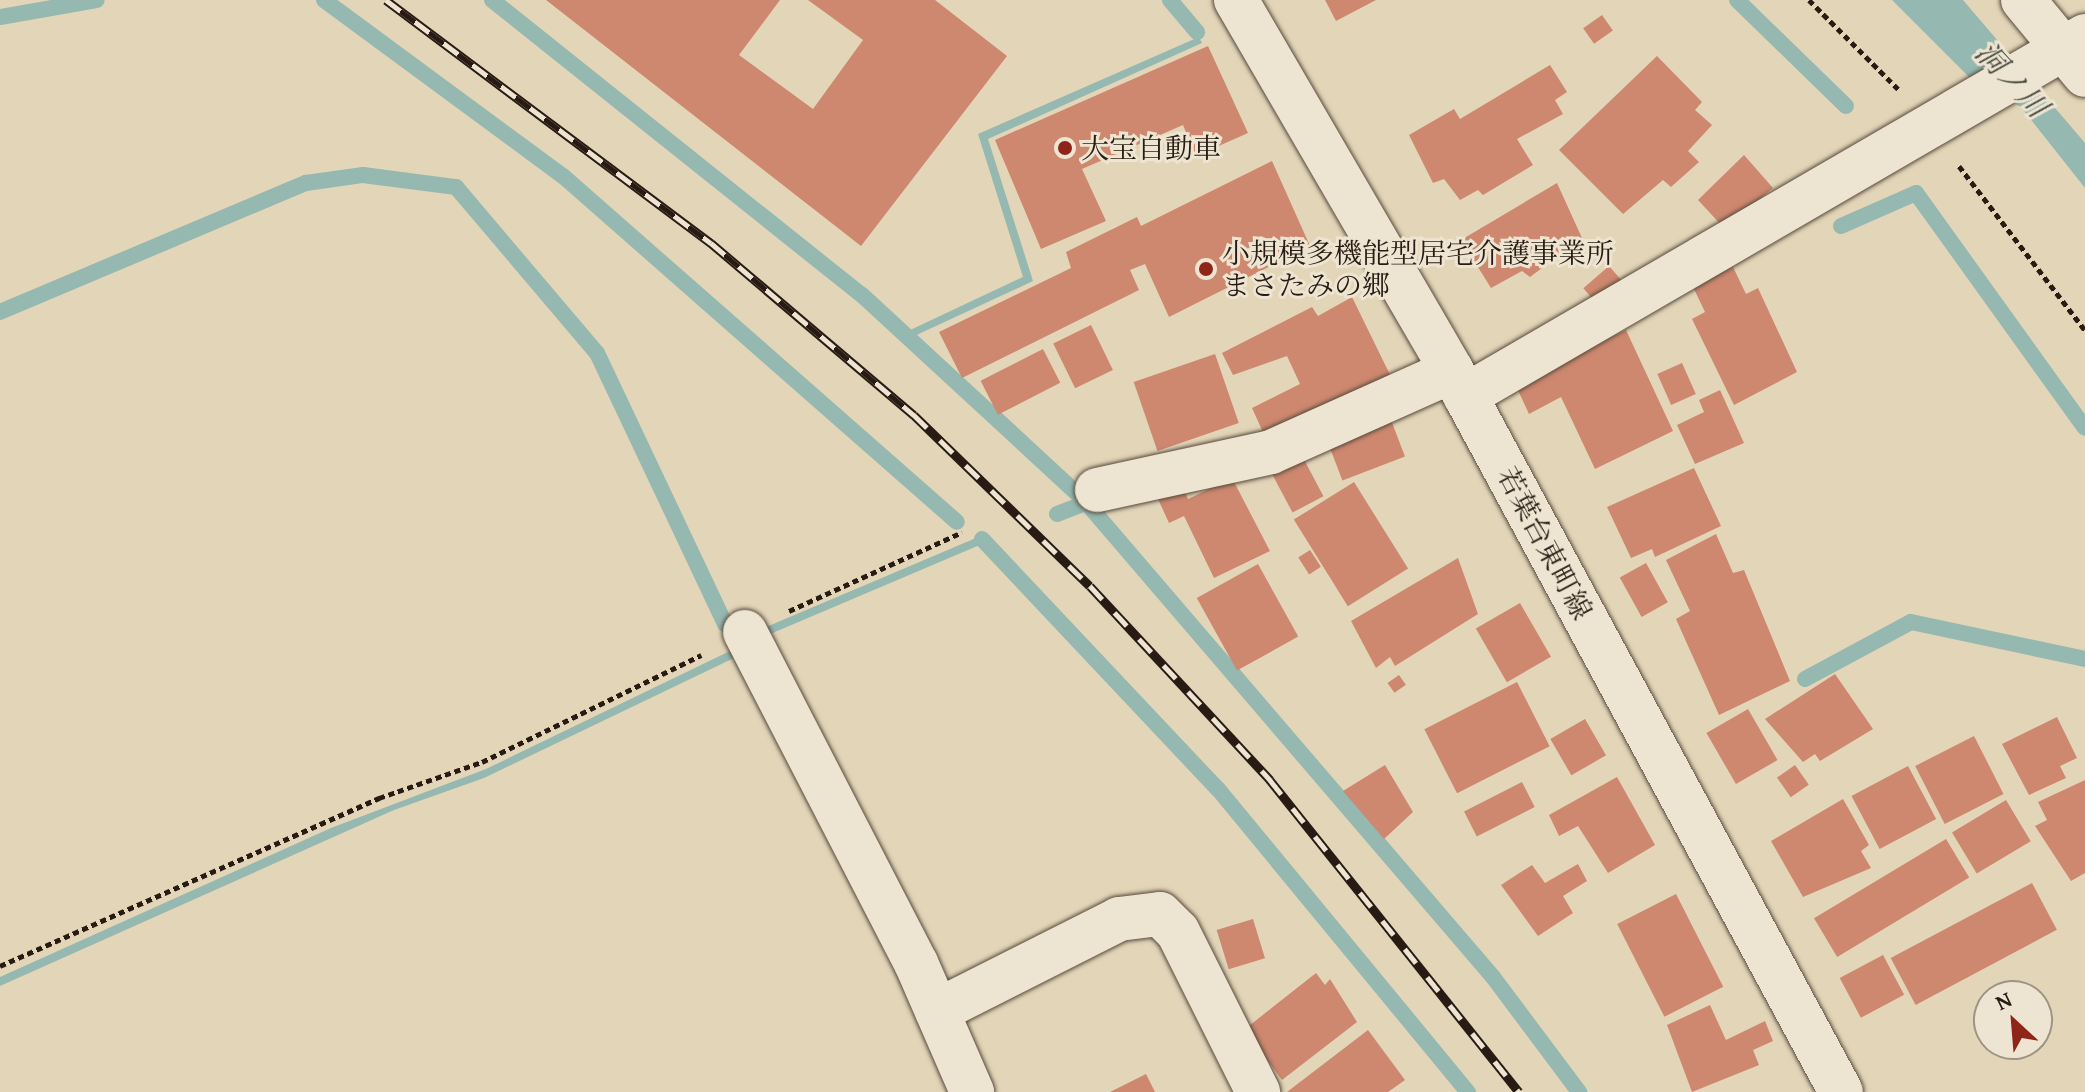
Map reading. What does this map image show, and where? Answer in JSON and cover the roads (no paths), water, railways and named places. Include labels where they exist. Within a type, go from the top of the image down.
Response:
[{"type":"street","name":"若葉台東町線","points":[[1236,0],[1458,383],[1841,1092]]},
{"type":"street","points":[[1097,490],[1271,452],[1458,383],[2069,55],[2023,0]]},
{"type":"street","points":[[745,632],[937,1011],[972,1092]]},
{"type":"street","points":[[937,1011],[1119,919],[1160,914],[1178,932],[1258,1092]]},
{"type":"water","name":"洞ノ川","points":[[1892,0],[1963,0],[2085,143],[2085,188],[2021,107],[1969,77]]},
{"type":"water","points":[[1199,37],[1202,43],[988,139],[1033,281],[910,338],[908,331],[1023,277],[978,134]]},
{"type":"water","points":[[976,538],[979,545],[760,638],[757,631]]},
{"type":"water","points":[[732,650],[736,657],[484,778],[394,810],[0,986],[0,977],[331,828],[486,769]]},
{"type":"waterway","points":[[0,17],[97,0]]},
{"type":"waterway","points":[[324,0],[563,176],[957,522]]},
{"type":"waterway","points":[[492,0],[862,295],[1084,500],[1493,977],[1579,1092]]},
{"type":"waterway","points":[[1170,0],[1197,32]]},
{"type":"waterway","points":[[1737,0],[1846,106]]},
{"type":"waterway","points":[[0,312],[306,183],[363,175],[456,187],[597,353],[725,624]]},
{"type":"waterway","points":[[1841,226],[1916,193],[2085,428]]},
{"type":"waterway","points":[[1057,514],[1086,503]]},
{"type":"waterway","points":[[982,539],[1218,789],[1468,1092]]},
{"type":"waterway","points":[[1805,679],[1911,622],[2085,659]]},
{"type":"railway","points":[[386,0],[711,243],[914,415],[1090,586],[1270,780],[1519,1092]]},
{"type":"place","name":"大宝自動車","points":[[1065,148]]},
{"type":"place","name":"小規模多機能型居宅介護事業所 まさたみの郷","points":[[1206,269]]}]
